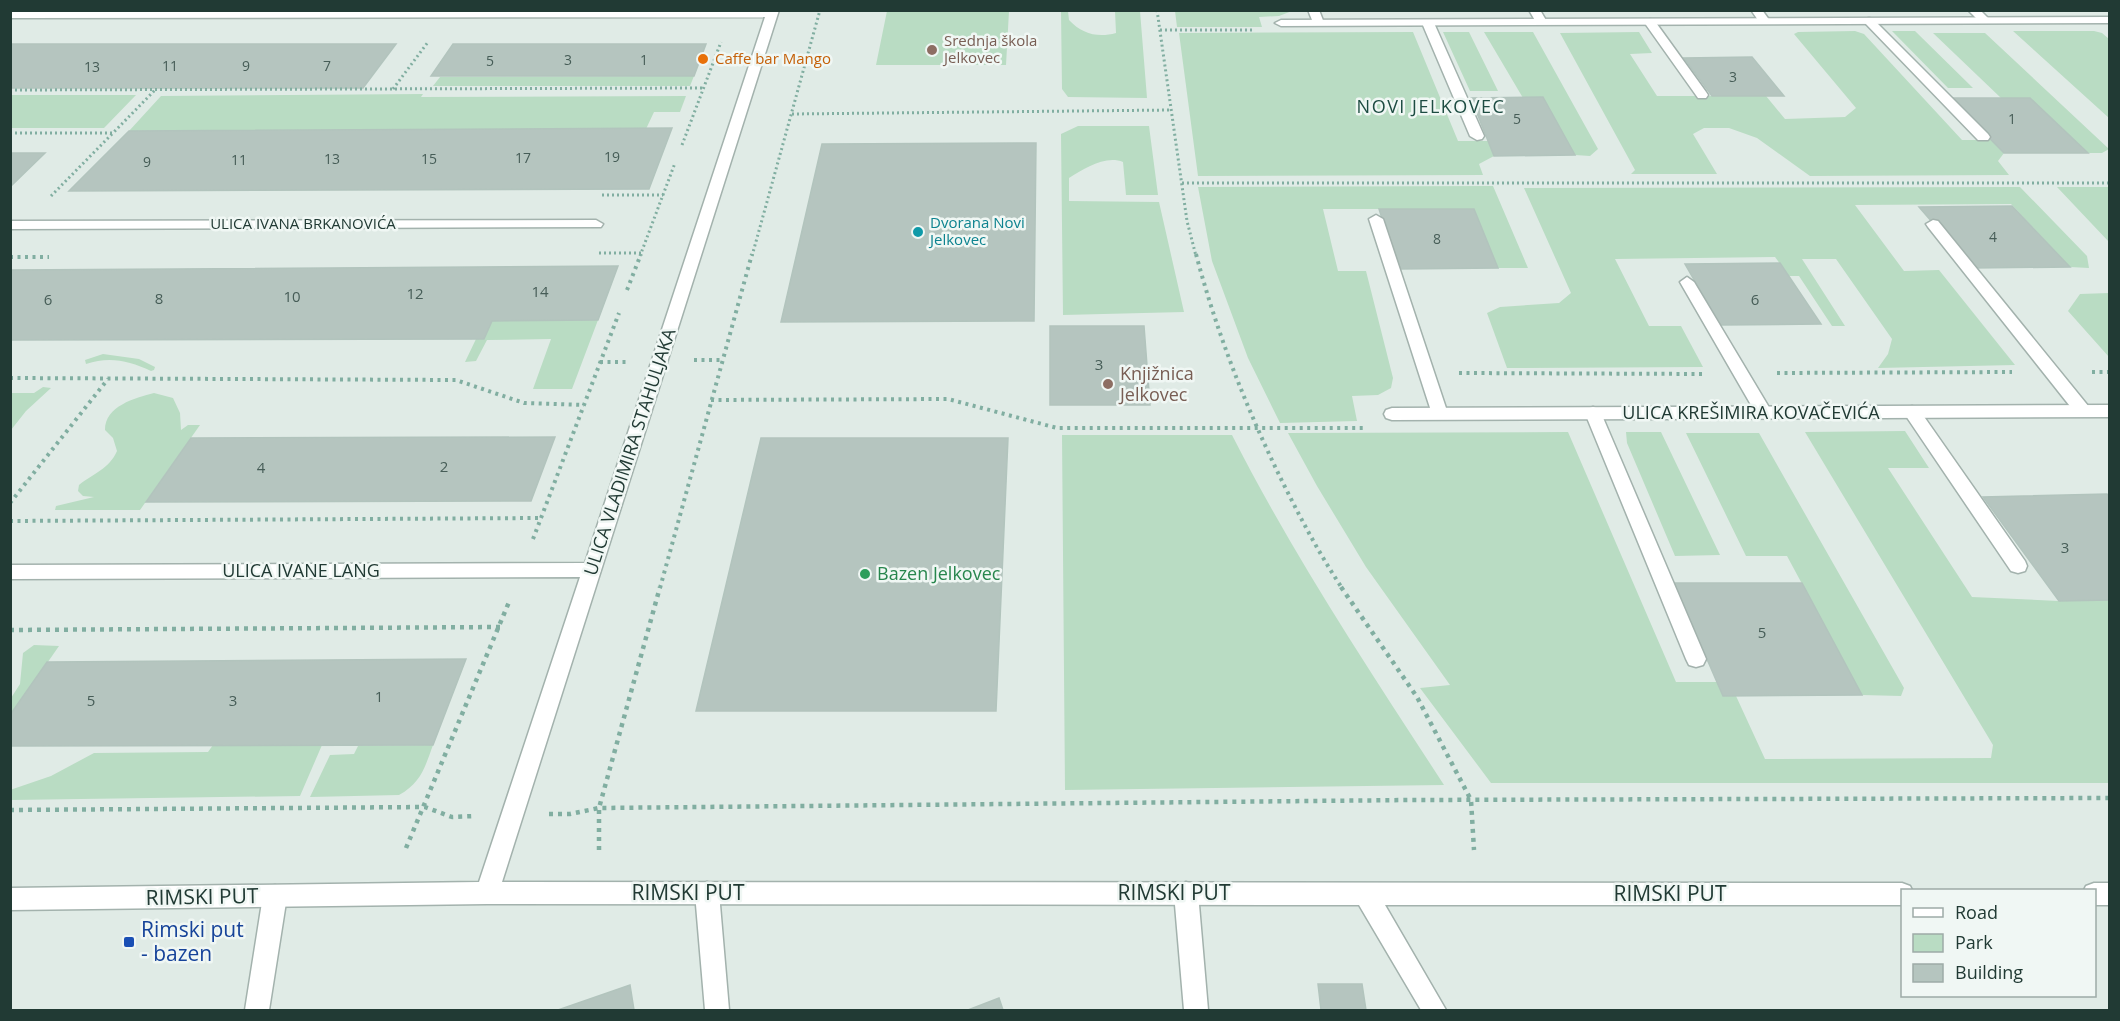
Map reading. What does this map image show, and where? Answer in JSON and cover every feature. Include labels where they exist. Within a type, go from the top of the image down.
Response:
[{"type":"street","points":[[1313,10],[1318,23]]},
{"type":"street","points":[[1533,10],[1541,22]]},
{"type":"street","points":[[1756,10],[1764,21]]},
{"type":"street","points":[[1973,10],[1984,20]]},
{"type":"street","points":[[10,15],[773,12]]},
{"type":"street","name":"ULICA VLADIMIRA STAHULJAKA","points":[[487,893],[773,12]]},
{"type":"street","points":[[1281,23],[2109,20]]},
{"type":"street","points":[[1869,21],[1983,137]]},
{"type":"street","points":[[1650,22],[1702,95]]},
{"type":"street","points":[[1428,23],[1477,136]]},
{"type":"street","points":[[1376,219],[1440,414]]},
{"type":"street","name":"ULICA IVANA BRKANOVIĆA","points":[[10,225],[597,224]]},
{"type":"street","points":[[1933,224],[2083,411]]},
{"type":"street","points":[[1687,282],[1764,413]]},
{"type":"street","name":"ULICA KREŠIMIRA KOVAČEVIĆA","points":[[1392,414],[2109,411]]},
{"type":"street","points":[[1912,412],[2018,566]]},
{"type":"street","points":[[1593,413],[1696,659]]},
{"type":"street","name":"ULICA IVANE LANG","points":[[10,572],[592,570]]},
{"type":"street","name":"RIMSKI PUT","points":[[10,899],[487,893],[1901,894]]},
{"type":"street","points":[[707,893],[717,1011]]},
{"type":"street","points":[[1186,893],[1196,1011]]},
{"type":"street","points":[[1365,893],[1434,1011]]},
{"type":"street","points":[[257,1011],[275,896]]},
{"type":"path","points":[[599,850],[599,808],[820,10]]},
{"type":"path","points":[[1157,10],[1187,221],[1212,315],[1256,428],[1318,554],[1417,697],[1471,800],[1474,850]]},
{"type":"path","points":[[393,89],[432,37]]},
{"type":"path","points":[[682,145],[723,37]]},
{"type":"path","points":[[10,90],[703,88]]},
{"type":"path","points":[[51,196],[155,90]]},
{"type":"path","points":[[791,114],[1172,110]]},
{"type":"path","points":[[10,133],[113,133]]},
{"type":"path","points":[[627,290],[675,163]]},
{"type":"path","points":[[1182,183],[2109,183]]},
{"type":"path","points":[[529,549],[619,313]]},
{"type":"path","points":[[690,360],[723,360]]},
{"type":"path","points":[[600,362],[636,362]]},
{"type":"path","points":[[10,378],[456,380],[524,403],[584,405]]},
{"type":"path","points":[[10,503],[108,378]]},
{"type":"path","points":[[711,400],[948,399],[1057,428],[1256,428]]},
{"type":"path","points":[[10,521],[541,518]]},
{"type":"path","points":[[406,848],[512,595]]},
{"type":"path","points":[[10,630],[500,627]]},
{"type":"path","points":[[10,810],[425,807],[452,817],[570,814],[599,808],[1471,800],[2109,798]]},
{"type":"green space","points":[[1175,10],[1292,11],[1279,16],[1259,17],[1262,27],[1177,27]]},
{"type":"green space","points":[[887,11],[1009,11],[1006,65],[876,65]]},
{"type":"green space","points":[[1061,11],[1068,11],[1069,20],[1079,29],[1091,34],[1103,35],[1116,33],[1115,11],[1140,11],[1147,98],[1068,97],[1062,89]]},
{"type":"green space","points":[[1855,31],[1864,34],[1962,140],[1991,140],[2004,153],[1998,161],[2009,175],[1810,176],[1757,138],[1729,128],[1704,128],[1693,134],[1717,174],[1631,174],[1635,170],[1560,33],[1639,32],[1652,53],[1630,54],[1657,96],[1766,96],[1785,119],[1845,117],[1856,108],[1794,34],[1798,32]]},
{"type":"green space","points":[[1892,31],[1915,31],[1973,88],[1948,88]]},
{"type":"green space","points":[[2013,31],[2094,31],[2102,33],[2109,39],[2109,118]]},
{"type":"green space","points":[[1413,32],[1458,141],[1488,141],[1494,156],[1479,164],[1483,175],[1198,176],[1179,33]]},
{"type":"green space","points":[[1443,32],[1469,32],[1498,91],[1470,91]]},
{"type":"green space","points":[[1484,32],[1533,32],[1598,149],[1590,156],[1575,155],[1543,98],[1523,98]]},
{"type":"green space","points":[[1933,33],[1985,33],[2109,149],[2102,153],[2088,153],[2030,98],[2001,98]]},
{"type":"green space","points":[[694,76],[690,86],[433,86],[440,77]]},
{"type":"green space","points":[[423,94],[421,97],[686,96],[680,112],[654,112],[646,129],[129,131],[161,96]]},
{"type":"green space","points":[[11,95],[136,95],[104,128],[11,128]]},
{"type":"green space","points":[[1078,126],[1149,126],[1158,195],[1126,195],[1123,162],[1109,160],[1095,164],[1069,178],[1069,201],[1159,202],[1184,312],[1063,315],[1061,134]]},
{"type":"green space","points":[[1493,186],[1528,268],[1498,268],[1474,209],[1323,209],[1338,271],[1366,271],[1393,378],[1391,388],[1378,395],[1352,396],[1357,421],[1280,423],[1248,358],[1212,261],[1198,187]]},
{"type":"green space","points":[[2020,187],[2087,256],[2089,268],[2070,267],[2011,204],[1855,205],[1904,271],[1939,270],[2015,365],[1878,368],[1888,354],[1892,339],[1836,259],[1802,259],[1845,326],[1832,326],[1799,276],[1789,276],[1775,257],[1615,259],[1649,326],[1681,326],[1703,367],[1507,368],[1487,313],[1500,307],[1559,303],[1571,293],[1524,188]]},
{"type":"green space","points":[[2057,187],[2109,187],[2109,242]]},
{"type":"green space","points":[[2110,293],[2109,357],[2068,311],[2080,294]]},
{"type":"green space","points":[[598,320],[572,389],[533,389],[551,339],[487,340],[476,361],[465,362],[476,339],[484,339],[492,321]]},
{"type":"green space","points":[[103,354],[139,359],[155,367],[151,371],[127,362],[111,360],[86,364],[85,360]]},
{"type":"green space","points":[[43,387],[51,388],[26,411],[11,430],[11,393],[34,393]]},
{"type":"green space","points":[[154,393],[173,398],[180,413],[181,430],[188,425],[200,425],[140,510],[55,510],[56,506],[94,497],[83,496],[78,491],[79,485],[105,467],[117,451],[113,438],[105,430],[110,415],[122,404]]},
{"type":"green space","points":[[1905,431],[1929,468],[1888,468],[1972,597],[2059,601],[2109,600],[2109,783],[1491,783],[1420,688],[1450,685],[1366,567],[1288,433],[1568,432],[1676,682],[1717,682],[1736,696],[1765,759],[1991,758],[1993,745],[1805,432]]},
{"type":"green space","points":[[1626,432],[1661,432],[1720,555],[1675,556],[1627,443]]},
{"type":"green space","points":[[1686,433],[1759,433],[1904,688],[1901,696],[1862,695],[1787,556],[1746,556]]},
{"type":"green space","points":[[1062,435],[1232,435],[1307,569],[1444,785],[1065,790]]},
{"type":"green space","points":[[34,645],[59,646],[11,715],[11,698],[20,684],[23,653]]},
{"type":"green space","points":[[213,745],[322,745],[300,796],[11,800],[10,790],[51,776],[94,753],[208,752]]},
{"type":"green space","points":[[433,745],[425,767],[417,780],[399,795],[310,797],[330,755],[354,754],[358,746]]},
{"type":"building","points":[[10,44],[396,44],[363,88],[10,88]]},
{"type":"building","points":[[453,44],[706,44],[694,76],[431,76]]},
{"type":"building","points":[[1752,57],[1784,96],[1712,96],[1684,58]]},
{"type":"building","points":[[1543,97],[1575,155],[1494,156],[1471,98]]},
{"type":"building","points":[[1950,98],[2030,98],[2088,153],[2004,153]]},
{"type":"building","points":[[672,128],[649,189],[69,191],[129,131]]},
{"type":"building","name":"Dvorana Novi Jelkovec","points":[[1036,143],[1034,321],[781,322],[822,144]]},
{"type":"building","points":[[10,153],[45,153],[10,187]]},
{"type":"building","points":[[2012,206],[2070,267],[1972,268],[1919,207]]},
{"type":"building","points":[[1379,209],[1474,209],[1498,268],[1398,269]]},
{"type":"building","points":[[1780,263],[1821,324],[1720,325],[1685,264]]},
{"type":"building","points":[[618,266],[598,320],[492,321],[484,339],[10,340],[10,270]]},
{"type":"building","points":[[1050,326],[1144,326],[1150,405],[1050,405]]},
{"type":"building","points":[[555,437],[531,501],[146,502],[191,438]]},
{"type":"building","name":"Bazen Jelkovec","points":[[761,438],[1008,438],[996,711],[696,711]]},
{"type":"building","points":[[2107,494],[2110,497],[2110,600],[2059,601],[1983,497]]},
{"type":"building","points":[[1674,583],[1802,583],[1862,695],[1723,696]]},
{"type":"building","points":[[466,659],[433,745],[10,746],[10,715],[47,662]]},
{"type":"building","points":[[1318,984],[1362,984],[1366,1010],[1321,1010]]},
{"type":"building","points":[[630,985],[634,1010],[558,1010]]},
{"type":"building","points":[[999,998],[1003,1010],[968,1010]]},
{"type":"place","name":"Srednja škola Jelkovec","points":[[932,50]]},
{"type":"place","name":"Caffe bar Mango","points":[[703,59]]},
{"type":"place","name":"Dvorana Novi Jelkovec","points":[[918,232]]},
{"type":"place","name":"Knjižnica Jelkovec","points":[[1108,384]]},
{"type":"place","name":"Bazen Jelkovec","points":[[865,574]]},
{"type":"place","name":"Rimski put - bazen","points":[[129,942]]},
{"type":"district","name":"NOVI JELKOVEC","points":[[1431,107]]}]
